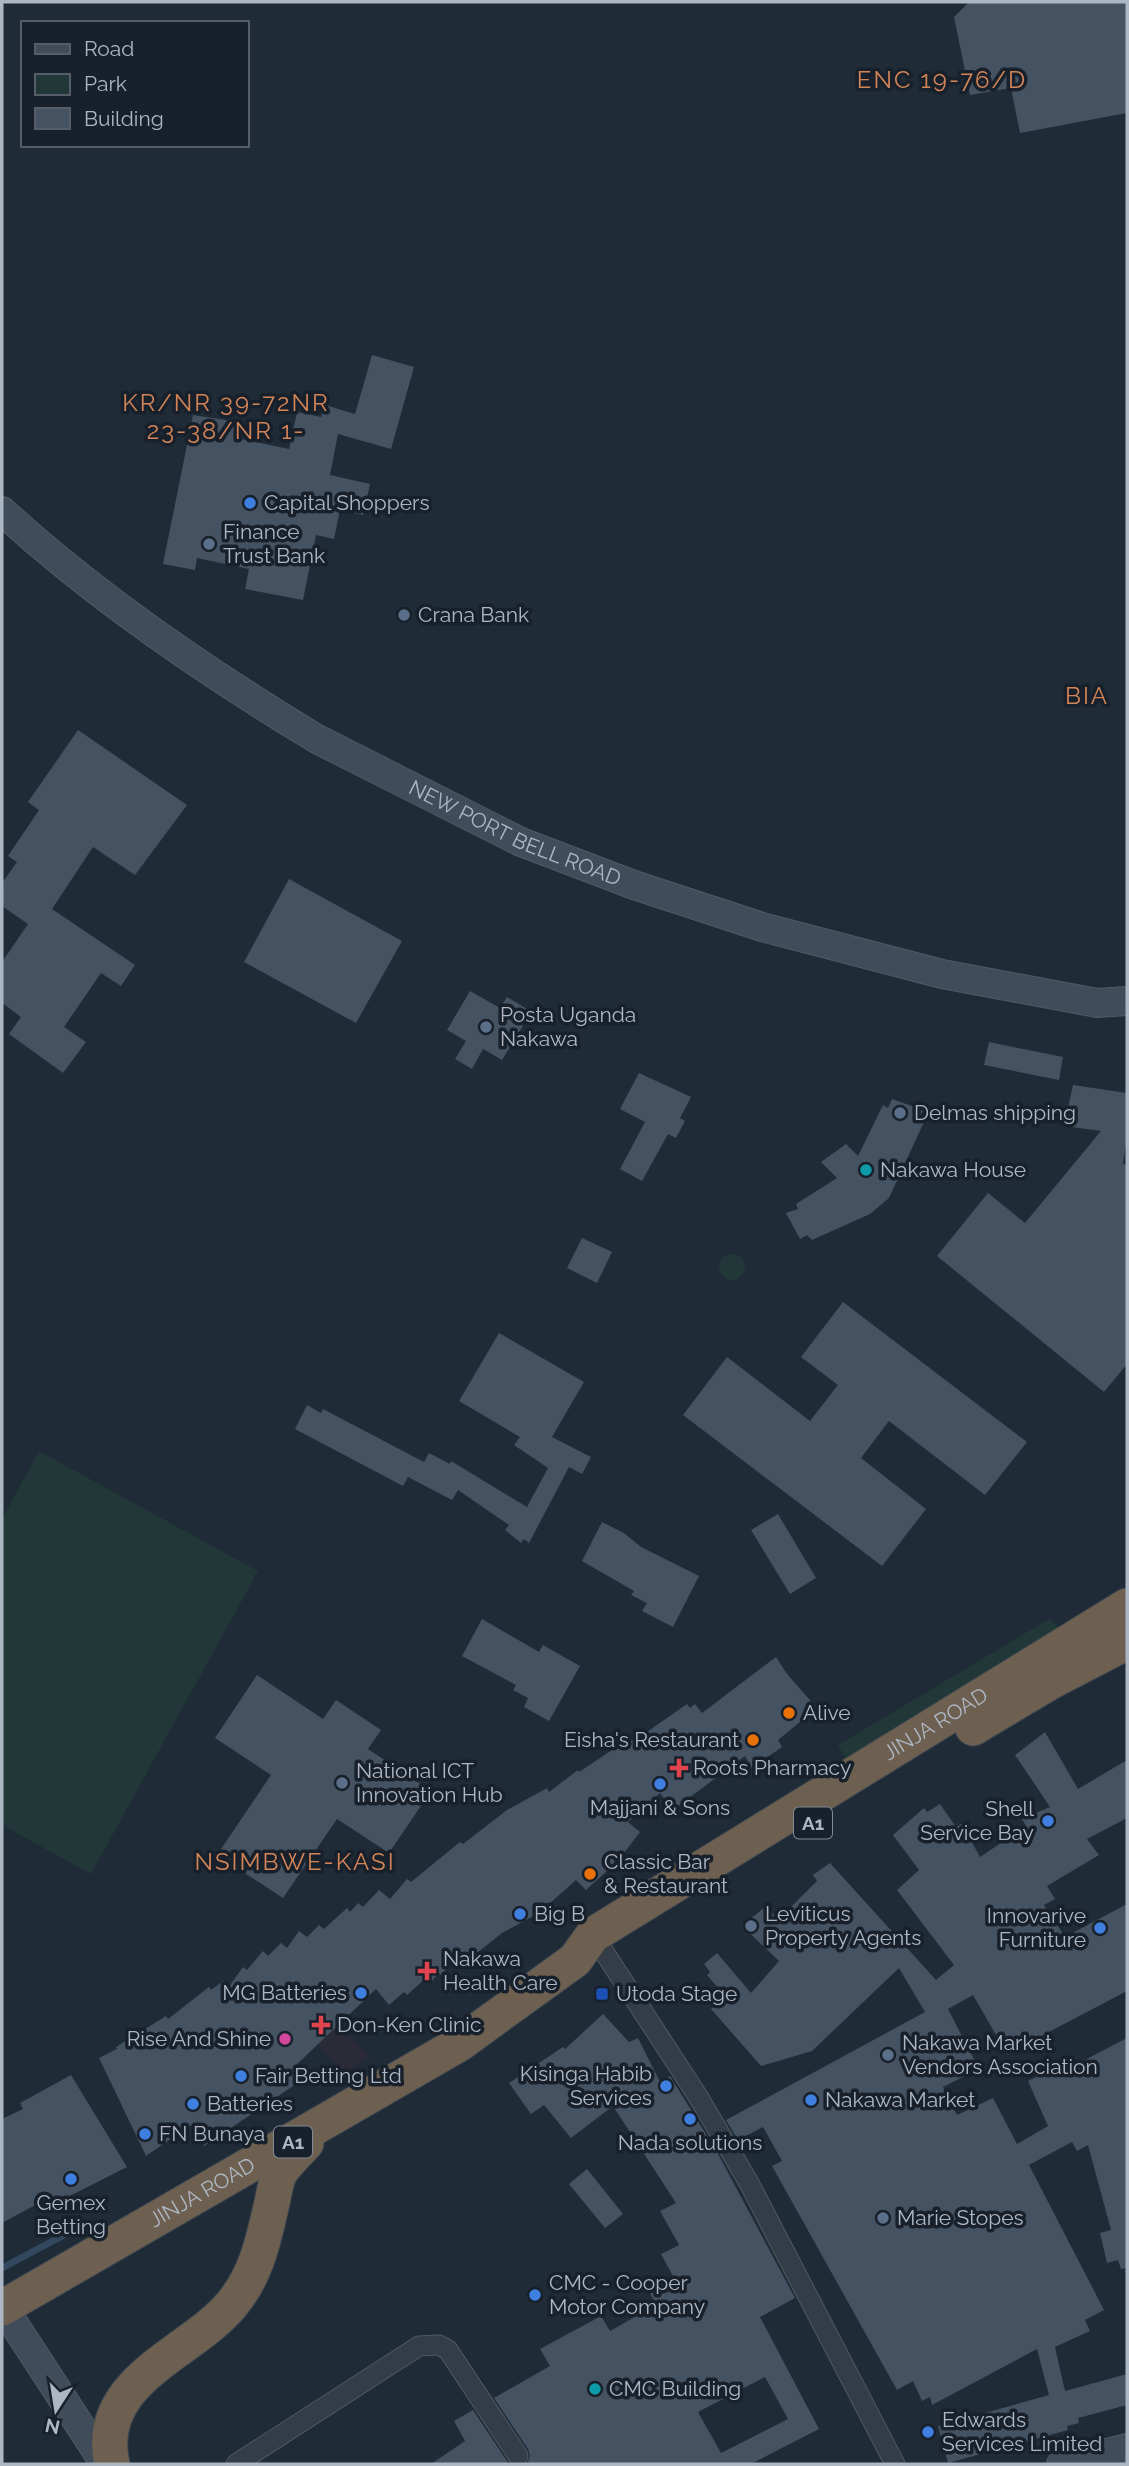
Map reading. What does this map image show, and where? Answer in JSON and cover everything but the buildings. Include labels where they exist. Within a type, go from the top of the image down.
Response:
[{"type":"highway","name":"JINJA ROAD","points":[[2,2308],[320,2127],[459,2044],[590,1949],[1127,1606]]},
{"type":"highway","name":"JINJA ROAD","points":[[590,1949],[1050,1682],[1127,1642]]},
{"type":"highway","points":[[112,2464],[111,2437],[122,2402],[160,2361],[209,2327],[242,2292],[259,2258],[280,2172],[320,2127]]},
{"type":"main road","name":"NEW PORT BELL ROAD","points":[[2,511],[37,543],[137,621],[284,719],[317,739],[521,842],[634,885],[776,931],[942,974],[1097,1003],[1127,1014]]},
{"type":"main road","name":"NEW PORT BELL ROAD","points":[[1097,1003],[1127,1001]]},
{"type":"main road","points":[[2,2308],[105,2464]]},
{"type":"main road","points":[[1061,2464],[1127,2448]]},
{"type":"street","points":[[590,1949],[699,2098],[749,2183],[895,2464]]},
{"type":"street","points":[[236,2464],[419,2346],[429,2344],[448,2350],[518,2456]]},
{"type":"shaded area","points":[[317,2003],[371,2057],[343,2074],[298,2021]]},
{"type":"green space","points":[[732,1254],[741,1258],[745,1267],[741,1276],[732,1280],[723,1276],[719,1267],[723,1258]]},
{"type":"green space","points":[[39,1451],[258,1571],[91,1874],[2,1825],[2,1519]]},
{"type":"green space","points":[[1049,1619],[1067,1633],[848,1763],[838,1745]]},
{"type":"waterway","points":[[2,2268],[68,2233]]},
{"type":"place","name":"Capital Shoppers","points":[[250,503]]},
{"type":"place","name":"Finance Trust Bank","points":[[209,544]]},
{"type":"place","name":"Crana Bank","points":[[404,615]]},
{"type":"place","name":"Posta Uganda Nakawa","points":[[486,1027]]},
{"type":"place","name":"Delmas shipping","points":[[900,1113]]},
{"type":"place","name":"Nakawa House","points":[[866,1170]]},
{"type":"place","name":"Alive","points":[[789,1713]]},
{"type":"place","name":"Eisha's Restaurant","points":[[753,1740]]},
{"type":"place","name":"Roots Pharmacy","points":[[679,1768]]},
{"type":"place","name":"National ICT Innovation Hub","points":[[342,1783]]},
{"type":"place","name":"Majjani & Sons","points":[[660,1784]]},
{"type":"place","name":"Shell Service Bay","points":[[1048,1821]]},
{"type":"place","name":"Classic Bar & Restaurant","points":[[590,1874]]},
{"type":"place","name":"Big B","points":[[520,1914]]},
{"type":"place","name":"Leviticus Property Agents","points":[[751,1926]]},
{"type":"place","name":"Innovarive Furniture","points":[[1100,1928]]},
{"type":"place","name":"Nakawa Health Care","points":[[427,1971]]},
{"type":"place","name":"MG Batteries","points":[[361,1993]]},
{"type":"place","name":"Utoda Stage","points":[[602,1994]]},
{"type":"place","name":"Don-Ken Clinic","points":[[321,2025]]},
{"type":"place","name":"Rise And Shine","points":[[285,2039]]},
{"type":"place","name":"Nakawa Market Vendors Association","points":[[888,2055]]},
{"type":"place","name":"Fair Betting Ltd","points":[[241,2076]]},
{"type":"place","name":"Kisinga Habib Services","points":[[666,2086]]},
{"type":"place","name":"Nakawa Market","points":[[811,2100]]},
{"type":"place","name":"Batteries","points":[[193,2104]]},
{"type":"place","name":"Nada solutions","points":[[690,2119]]},
{"type":"place","name":"FN Bunaya","points":[[145,2134]]},
{"type":"place","name":"Gemex Betting","points":[[71,2179]]},
{"type":"place","name":"Marie Stopes","points":[[883,2218]]},
{"type":"place","name":"CMC - Cooper Motor Company","points":[[535,2295]]},
{"type":"place","name":"CMC Building","points":[[595,2389]]},
{"type":"place","name":"Edwards Services Limited","points":[[928,2432]]},
{"type":"district","name":"ENC 19-76/D","points":[[942,80]]},
{"type":"district","name":"KR/NR 39-72NR 23-38/NR 1-","points":[[226,417]]},
{"type":"district","name":"BIA","points":[[1087,696]]},
{"type":"district","name":"NSIMBWE-KASI","points":[[295,1862]]}]
